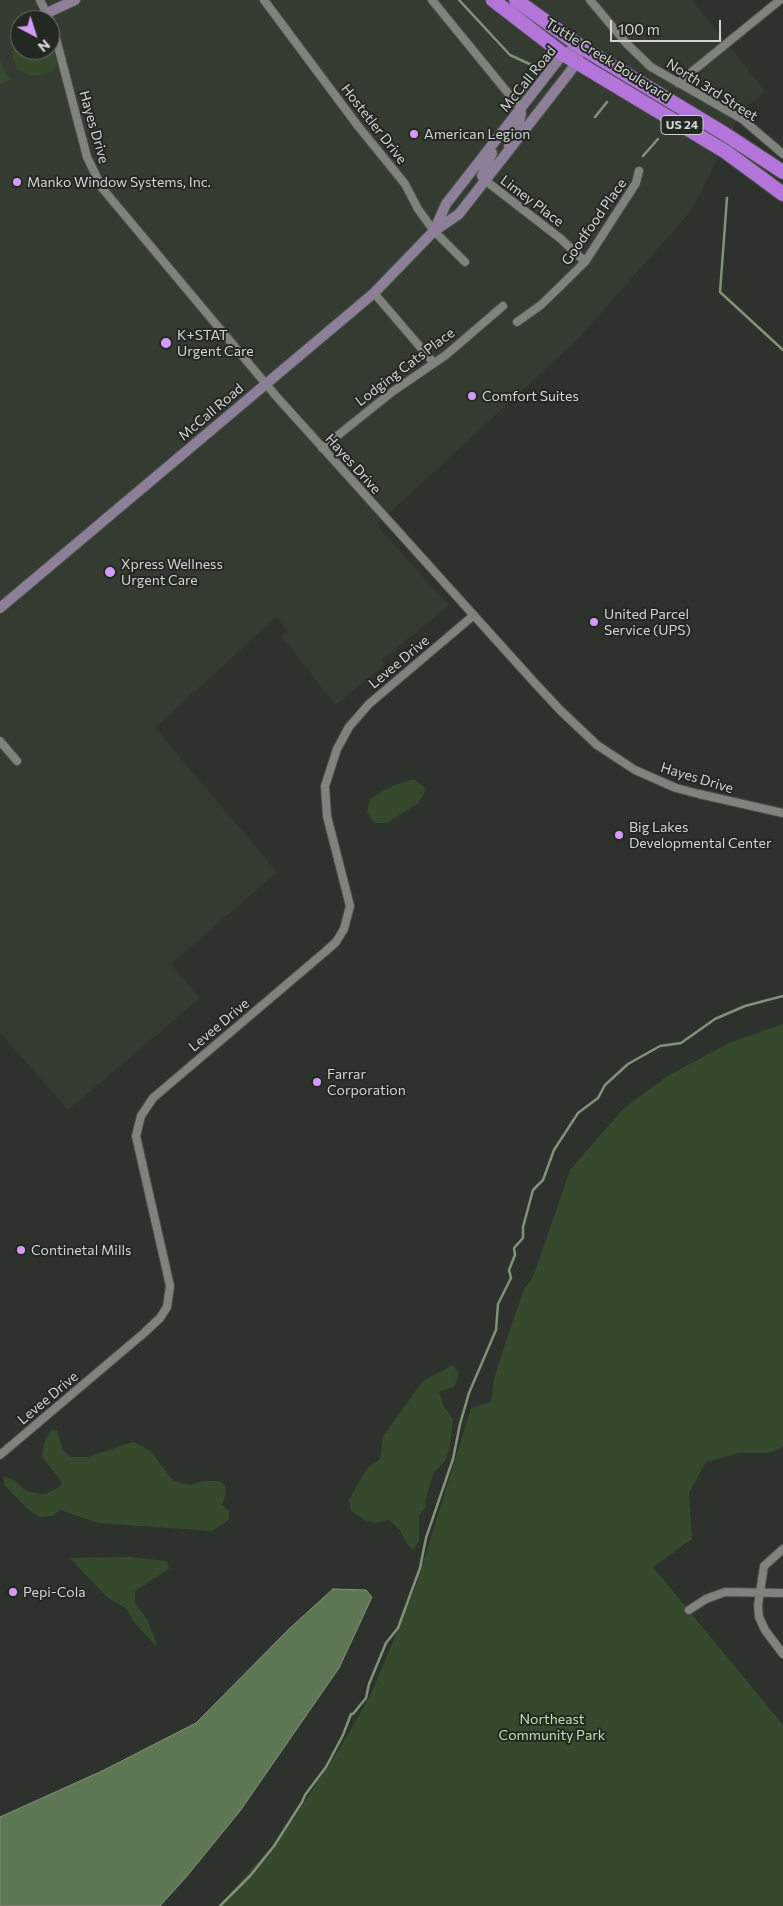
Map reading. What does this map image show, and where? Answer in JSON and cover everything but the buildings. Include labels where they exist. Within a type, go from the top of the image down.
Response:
[{"type":"highway","name":"Tuttle Creek Boulevard","points":[[493,0],[563,54],[726,152],[783,194]]},
{"type":"highway","name":"Tuttle Creek Boulevard","points":[[516,0],[581,47],[725,134],[783,172]]},
{"type":"main road","points":[[53,10],[75,0]]},
{"type":"main road","name":"McCall Road","points":[[434,230],[446,204],[498,140],[563,54],[581,47]]},
{"type":"main road","name":"McCall Road","points":[[0,608],[374,293],[434,230],[459,214],[576,62],[581,47]]},
{"type":"main road","points":[[505,155],[521,117],[521,109]]},
{"type":"main road","points":[[486,181],[482,176],[484,169],[498,140]]},
{"type":"street","name":"Hostetler Drive","points":[[264,0],[358,126],[405,184],[418,209],[434,230],[465,262]]},
{"type":"street","points":[[432,0],[521,109]]},
{"type":"street","name":"North 3rd Street","points":[[590,0],[627,44],[651,66],[678,84],[742,119],[783,154]]},
{"type":"street","points":[[678,84],[780,0]]},
{"type":"street","name":"Hayes Drive","points":[[60,54],[87,157],[102,188],[322,448],[566,716],[597,745],[635,770],[676,788],[783,813]]},
{"type":"street","name":"Goodfood Place","points":[[517,322],[541,305],[585,262],[636,183],[638,171]]},
{"type":"street","name":"Limey Place","points":[[486,181],[561,239],[585,262]]},
{"type":"street","points":[[374,293],[433,362]]},
{"type":"street","name":"Lodging Cats Place","points":[[322,448],[433,362],[446,355],[503,306]]},
{"type":"street","name":"Levee Drive","points":[[0,1455],[144,1333],[160,1318],[167,1307],[170,1286],[136,1136],[142,1116],[153,1098],[314,962],[340,936],[344,929],[350,906],[328,816],[325,786],[337,749],[349,727],[369,704],[474,615]]},
{"type":"street","points":[[0,741],[17,761]]},
{"type":"street","points":[[783,1550],[764,1566],[759,1592],[759,1617],[765,1630],[783,1654]]},
{"type":"street","points":[[689,1610],[706,1599],[725,1592],[783,1594]]},
{"type":"shaded area","points":[[0,0],[692,0],[765,91],[742,111],[691,211],[576,341],[376,525],[449,605],[382,660],[385,664],[336,705],[282,637],[287,631],[276,617],[155,728],[277,872],[171,964],[200,998],[68,1110],[0,1032]]},
{"type":"shaded area","points":[[333,1589],[366,1590],[372,1597],[339,1668],[240,1811],[160,1906],[0,1906],[0,1817],[102,1771],[196,1723],[290,1628]]},
{"type":"green space","points":[[0,59],[3,70],[11,80],[0,84]]},
{"type":"green space","points":[[14,60],[56,60],[56,66],[53,71],[40,75],[30,75],[17,69]]},
{"type":"green space","points":[[414,779],[425,788],[424,794],[418,803],[387,823],[374,823],[367,812],[370,799],[392,786]]},
{"type":"green space","name":"Northeast Community Park","points":[[783,1024],[783,1447],[769,1453],[739,1453],[706,1462],[689,1493],[692,1539],[653,1567],[783,1725],[783,1906],[221,1906],[220,1904],[284,1833],[343,1743],[371,1694],[415,1589],[471,1408],[491,1402],[494,1379],[509,1332],[525,1287],[530,1282],[536,1269],[570,1170],[623,1109],[669,1075],[729,1043]]},
{"type":"green space","points":[[453,1365],[459,1374],[454,1387],[439,1392],[444,1407],[453,1419],[450,1446],[445,1461],[434,1472],[425,1500],[426,1507],[419,1516],[419,1541],[413,1550],[407,1544],[400,1530],[389,1520],[376,1523],[365,1520],[351,1511],[349,1500],[367,1468],[380,1459],[383,1436],[423,1381]]},
{"type":"green space","points":[[51,1430],[57,1431],[63,1450],[71,1457],[88,1457],[133,1442],[151,1451],[173,1481],[190,1485],[203,1481],[219,1481],[225,1486],[226,1493],[222,1505],[229,1511],[229,1520],[212,1531],[98,1523],[60,1510],[52,1516],[40,1517],[29,1510],[5,1486],[3,1476],[14,1480],[25,1490],[34,1493],[45,1494],[59,1487],[62,1482],[42,1457],[44,1444]]},
{"type":"green space","points":[[130,1557],[167,1561],[169,1569],[135,1591],[135,1603],[147,1619],[157,1644],[155,1645],[133,1621],[127,1609],[107,1597],[70,1558]]},
{"type":"waterway","points":[[459,0],[510,55],[534,66]]},
{"type":"waterway","points":[[595,117],[607,102]]},
{"type":"waterway","points":[[643,156],[658,139]]},
{"type":"waterway","points":[[727,198],[720,292],[783,350]]},
{"type":"waterway","points":[[220,1906],[250,1876],[274,1846],[305,1795],[326,1767],[343,1735],[351,1714],[366,1698],[369,1684],[386,1643],[398,1628],[420,1568],[426,1538],[453,1459],[469,1393],[496,1330],[498,1304],[511,1278],[509,1270],[515,1255],[514,1248],[523,1238],[523,1227],[533,1190],[543,1180],[554,1150],[578,1113],[598,1098],[605,1085],[628,1064],[660,1046],[681,1043],[715,1019],[745,1006],[783,996]]},
{"type":"place","name":"American Legion","points":[[414,134]]},
{"type":"place","name":"Manko Window Systems, Inc.","points":[[17,182]]},
{"type":"place","name":"K+STAT Urgent Care","points":[[166,343]]},
{"type":"place","name":"Comfort Suites","points":[[472,396]]},
{"type":"place","name":"Xpress Wellness Urgent Care","points":[[110,572]]},
{"type":"place","name":"United Parcel Service (UPS)","points":[[594,622]]},
{"type":"place","name":"Big Lakes Developmental Center","points":[[619,835]]},
{"type":"place","name":"Farrar Corporation","points":[[317,1082]]},
{"type":"place","name":"Continetal Mills","points":[[21,1250]]},
{"type":"place","name":"Pepi-Cola","points":[[13,1592]]}]
